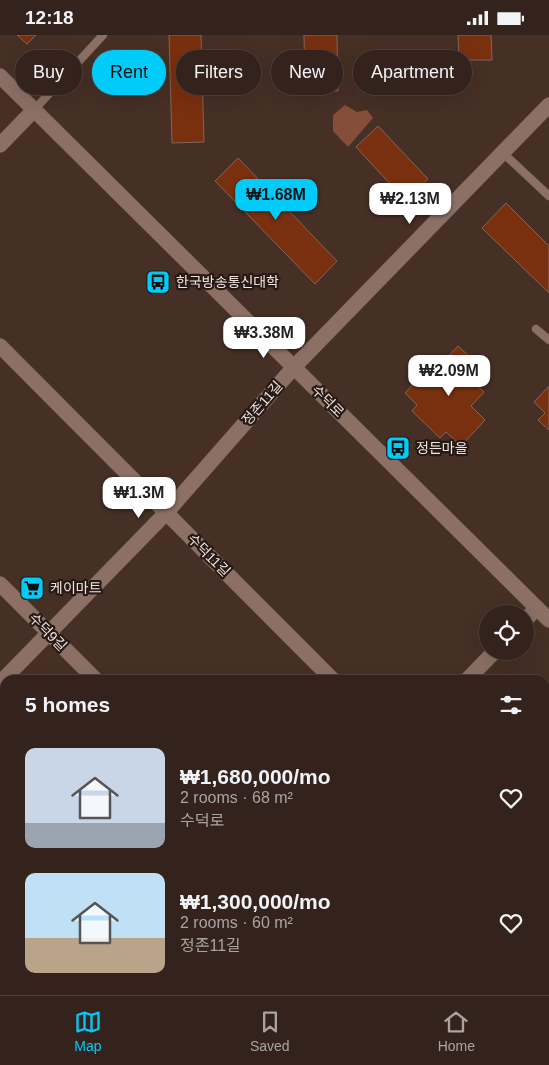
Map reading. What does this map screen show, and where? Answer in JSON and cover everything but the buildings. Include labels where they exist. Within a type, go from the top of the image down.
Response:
[{"type":"street","name":"수덕로","points":[[0,76],[549,620]]},
{"type":"street","name":"정존11길","points":[[8,675],[166,513],[294,367],[549,105]]},
{"type":"street","points":[[0,145],[34,110]]},
{"type":"street","name":"수덕11길","points":[[0,346],[328,675]]},
{"type":"street","name":"수덕9길","points":[[0,584],[91,675]]},
{"type":"street","points":[[534,611],[537,608]]},
{"type":"street","points":[[472,675],[486,660]]},
{"type":"lane","points":[[34,110],[103,35]]},
{"type":"lane","points":[[502,152],[549,196]]},
{"type":"lane","points":[[536,329],[549,339]]},
{"type":"shaded area","points":[[345,105],[357,112],[367,110],[373,118],[348,147],[333,131],[333,115]]},
{"type":"place","name":"한국방송통신대학","points":[[158,282]]},
{"type":"place","name":"정든마을","points":[[398,448]]},
{"type":"place","name":"케이마트","points":[[32,588]]}]
